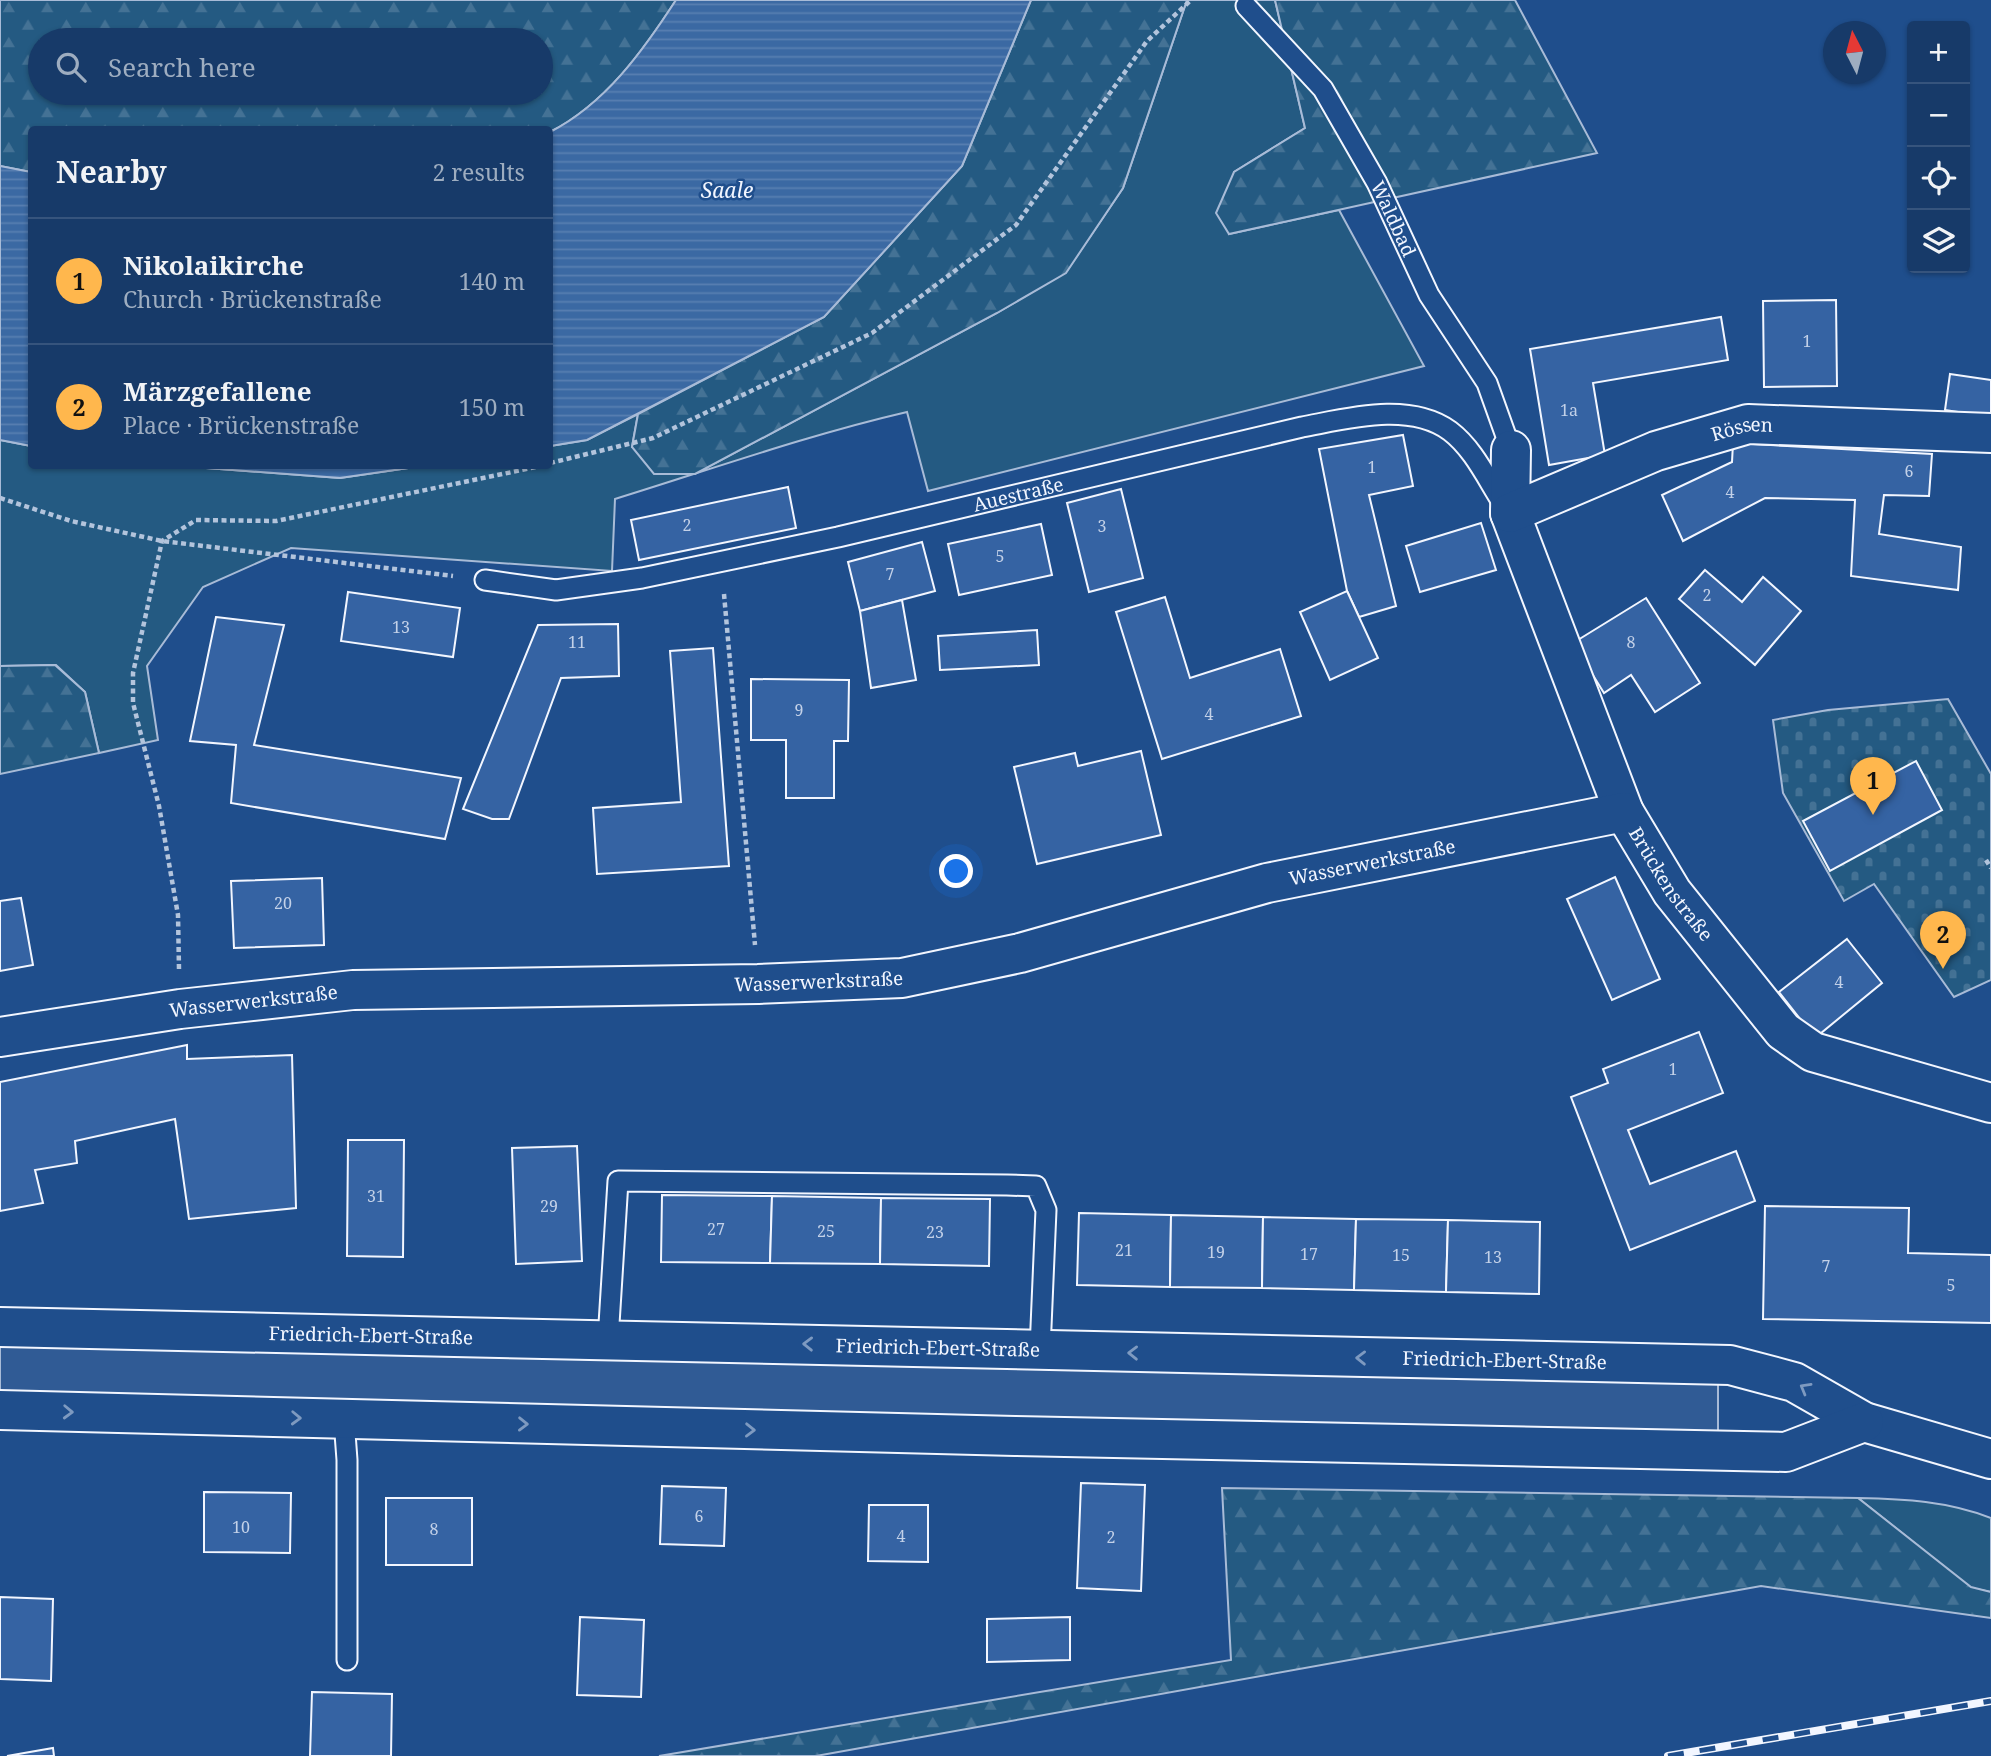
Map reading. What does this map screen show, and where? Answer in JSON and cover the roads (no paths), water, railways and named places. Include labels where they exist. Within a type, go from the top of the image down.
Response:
[{"type":"street","name":"Rössen","points":[[1510,513],[1656,451],[1748,424],[1991,433]]},
{"type":"street","points":[[1510,513],[1511,450]]},
{"type":"street","name":"Brückenstraße","points":[[1510,513],[1624,812],[1672,892],[1783,1031],[1813,1052],[1991,1103]]},
{"type":"street","name":"Wasserwerkstraße","points":[[0,1037],[180,1009],[353,990],[758,984],[902,978],[1020,953],[1267,883],[1624,812]]},
{"type":"street","name":"Friedrich-Ebert-Straße","points":[[0,1327],[1730,1365],[1794,1382],[1864,1422],[1991,1459]]},
{"type":"street","points":[[0,1410],[1786,1452],[1864,1422]]},
{"type":"lane","name":"Waldbad","points":[[1246,6],[1323,89],[1377,183],[1429,295],[1487,383],[1511,450]]},
{"type":"lane","name":"Auestraße","points":[[485,580],[556,590],[642,578],[1301,427],[1367,415],[1417,417],[1449,430],[1467,448],[1510,513]]},
{"type":"lane","points":[[608,1340],[618,1181],[1007,1185],[1036,1186],[1046,1210],[1040,1350]]},
{"type":"lane","points":[[344,1420],[348,1460],[347,1660]]},
{"type":"water","name":"Saale","points":[[676,0],[1031,0],[962,166],[824,317],[587,440],[553,446],[553,130],[588,107],[605,91],[650,38]]},
{"type":"water","points":[[0,166],[28,171],[28,445],[0,440]]},
{"type":"water","points":[[219,469],[402,469],[340,478]]},
{"type":"railway","points":[[1668,1756],[1991,1701]]},
{"type":"place","name":"Nikolaikirche","points":[[1873,815]]},
{"type":"place","name":"Märzgefallene","points":[[1943,969]]}]
